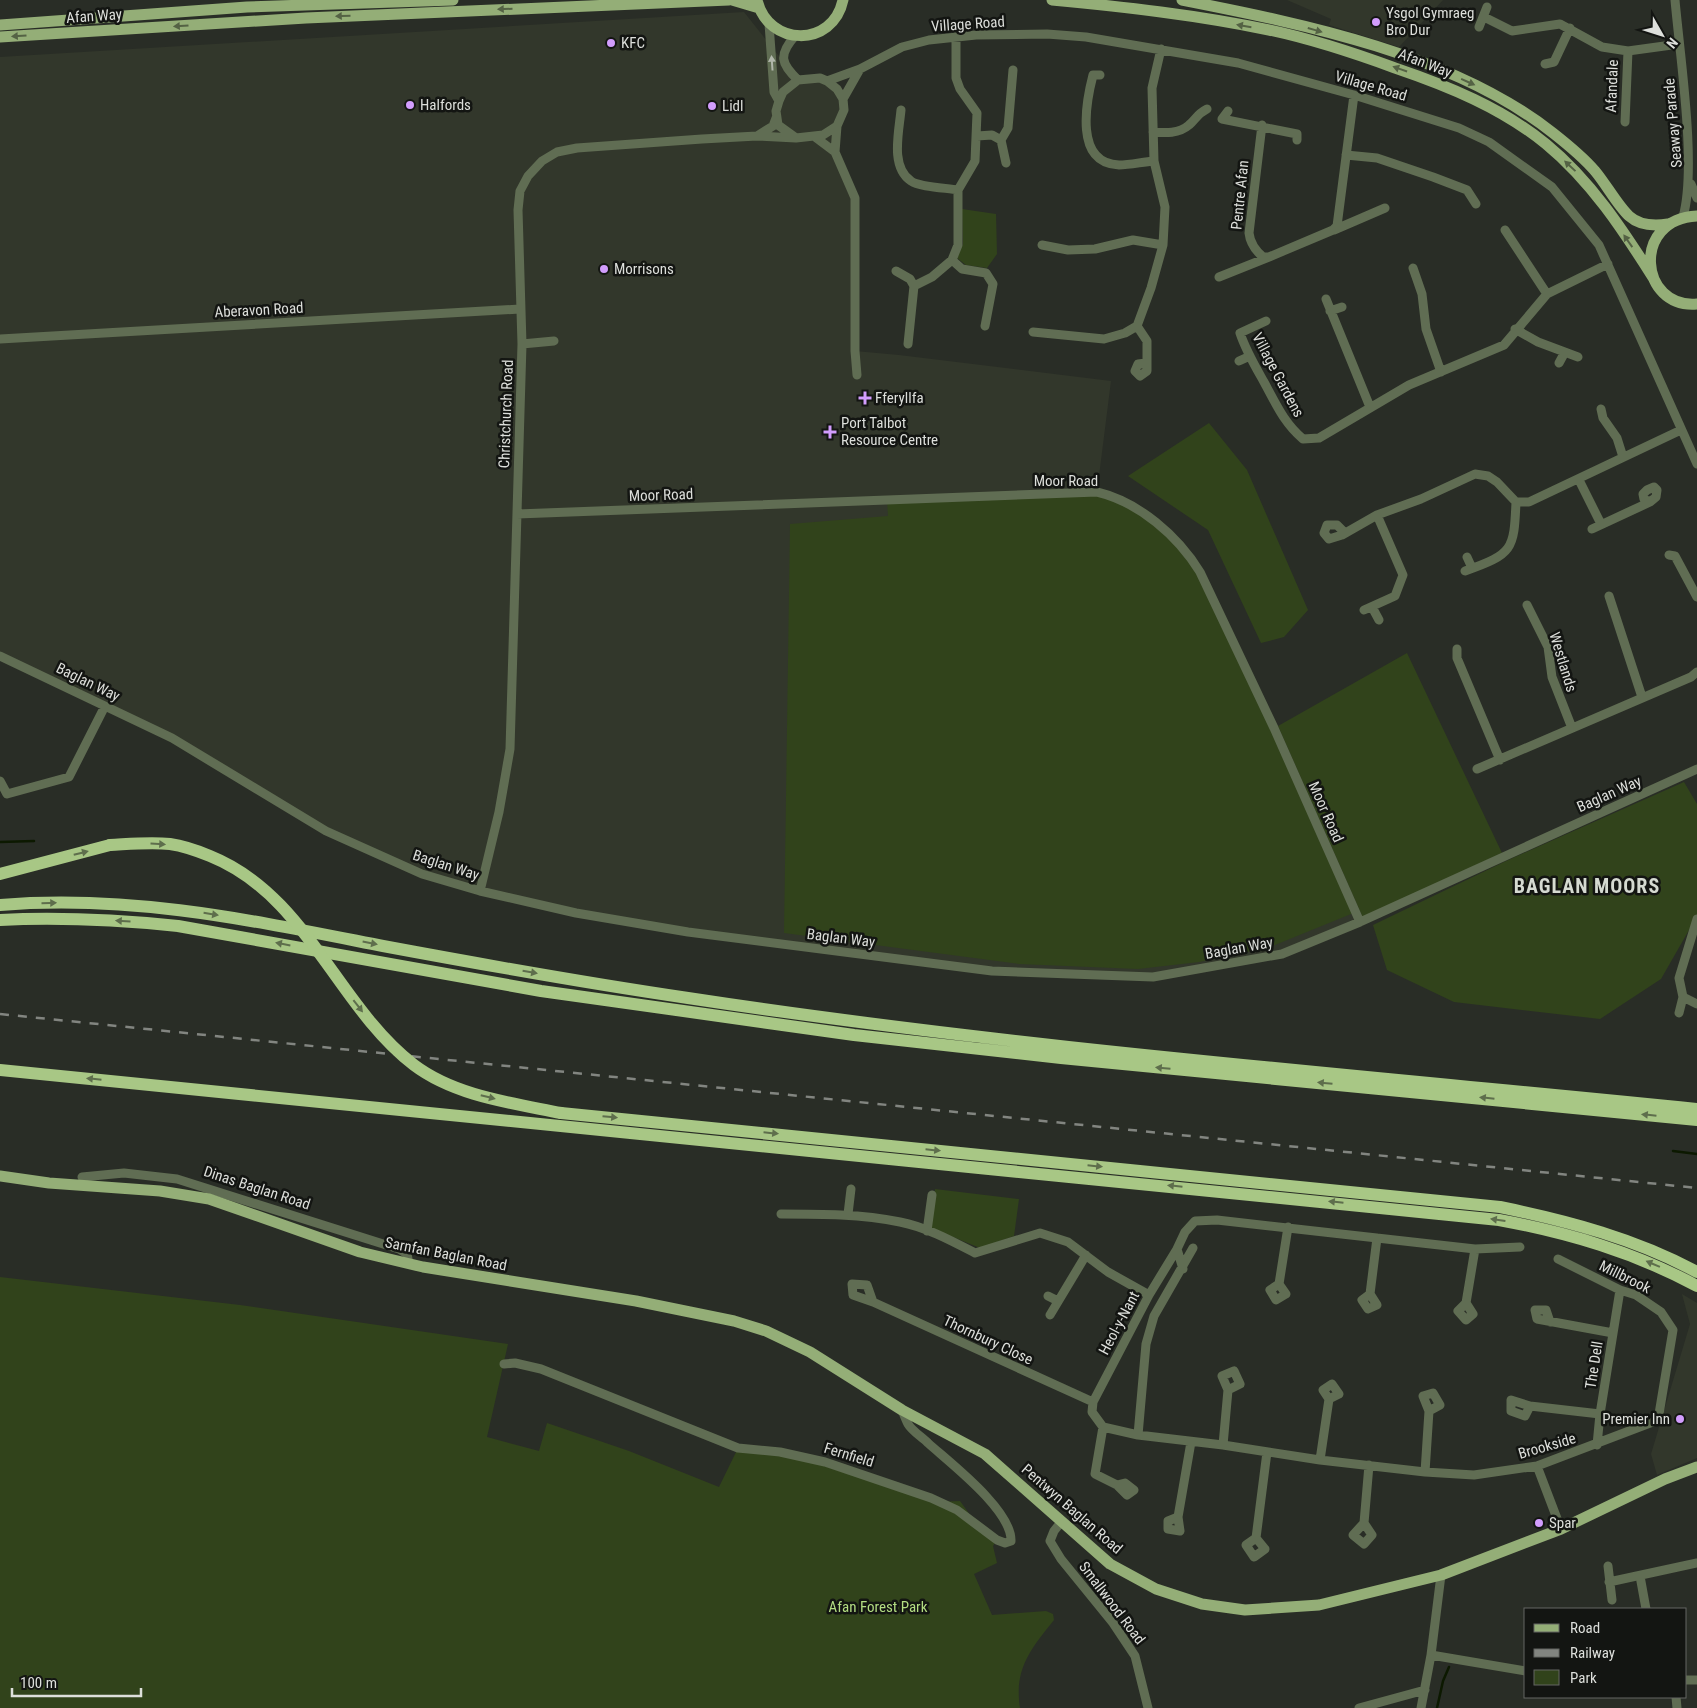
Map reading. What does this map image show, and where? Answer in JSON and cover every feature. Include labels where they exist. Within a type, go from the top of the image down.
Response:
[{"type":"highway","points":[[0,874],[110,845],[144,843],[172,844],[198,851],[223,861],[250,877],[277,901],[302,928],[357,1005],[389,1043],[416,1066],[452,1086],[485,1097],[561,1113],[1500,1207],[1559,1219],[1612,1235],[1673,1259],[1697,1272]]},
{"type":"highway","points":[[0,905],[76,902],[180,909],[544,975],[856,1022],[1062,1045],[1697,1109]]},
{"type":"highway","points":[[0,920],[127,920],[178,926],[541,991],[854,1035],[1061,1058],[1697,1120]]},
{"type":"highway","points":[[0,1070],[1499,1220],[1553,1230],[1588,1240],[1663,1268],[1697,1286]]},
{"type":"main road","name":"Afan Way","points":[[0,25],[247,8],[453,0]]},
{"type":"main road","name":"Afan Way","points":[[0,37],[306,18],[731,0],[758,4]]},
{"type":"main road","name":"Afan Way","points":[[1052,0],[1156,11],[1268,30],[1366,57],[1431,80],[1473,99],[1510,118],[1546,144],[1580,175],[1602,202],[1654,279],[1669,297],[1695,307]]},
{"type":"main road","name":"Afan Way","points":[[1182,0],[1273,18],[1371,46],[1471,83],[1502,99],[1552,133],[1594,170],[1629,216],[1649,225],[1668,224]]},
{"type":"main road","points":[[758,4],[769,24],[781,32],[794,36],[810,35],[824,29],[835,18],[845,2]]},
{"type":"main road","points":[[1654,279],[1650,255],[1659,232],[1668,224],[1683,217],[1697,216]]},
{"type":"main road","name":"Sarnfan Baglan Road","points":[[0,1176],[49,1183],[160,1191],[209,1199],[360,1252],[409,1264],[636,1301],[734,1320]]},
{"type":"main road","name":"Pentwyn Baglan Road","points":[[734,1320],[766,1331],[810,1352],[902,1410],[985,1454],[1110,1564],[1156,1589],[1211,1605],[1245,1610],[1318,1605],[1441,1575],[1561,1529],[1697,1467]]},
{"type":"street","name":"Seaway Parade","points":[[1675,0],[1689,122],[1691,184],[1683,217]]},
{"type":"street","points":[[1479,27],[1487,7]]},
{"type":"street","name":"Afandale","points":[[1484,17],[1512,31],[1560,24],[1602,47],[1628,51],[1679,44]]},
{"type":"street","points":[[769,24],[774,92],[779,101]]},
{"type":"street","points":[[1545,64],[1554,62],[1570,28]]},
{"type":"street","name":"Village Road","points":[[827,81],[860,69],[902,47],[929,40],[956,36],[1047,34],[1086,37],[1238,63],[1354,95],[1459,128],[1488,142],[1517,160],[1552,188],[1572,210],[1598,245],[1697,464]]},
{"type":"street","points":[[794,36],[788,43],[783,57],[786,69],[798,80]]},
{"type":"street","points":[[914,286],[932,277],[952,260],[958,245],[958,190],[975,160],[977,113],[960,89],[956,78],[956,36]]},
{"type":"street","points":[[1033,332],[1104,339],[1124,333],[1137,326],[1151,288],[1162,245],[1165,207],[1154,161],[1152,88],[1161,49]]},
{"type":"street","name":"Afandale","points":[[1625,122],[1628,51]]},
{"type":"street","points":[[843,99],[860,69]]},
{"type":"street","points":[[1006,163],[1001,140],[1008,128],[1014,70]]},
{"type":"street","points":[[1100,75],[1093,74],[1089,91],[1086,139],[1090,148],[1102,160],[1117,165],[1154,161]]},
{"type":"street","points":[[758,136],[773,126],[783,92],[798,80],[820,78],[837,89],[843,99],[844,110],[837,126],[835,152]]},
{"type":"street","points":[[1333,230],[1337,226],[1339,214],[1354,95]]},
{"type":"street","points":[[1153,132],[1174,133],[1189,125],[1195,116],[1206,109]]},
{"type":"street","points":[[901,110],[898,156],[900,170],[912,182],[958,190]]},
{"type":"street","points":[[1228,111],[1222,119],[1262,125],[1297,134],[1297,140]]},
{"type":"street","points":[[776,118],[782,129],[796,138],[815,137],[837,126]]},
{"type":"street","name":"Pentre Afan","points":[[1262,125],[1249,233],[1259,254],[1263,257],[1269,257]]},
{"type":"street","points":[[977,136],[992,135],[1001,140]]},
{"type":"street","name":"Christchurch Road","points":[[480,891],[500,812],[510,749],[522,344],[518,198],[523,184],[542,160],[557,152],[577,148],[758,136],[796,138]]},
{"type":"street","points":[[815,137],[835,152],[856,198],[854,351],[857,375]]},
{"type":"street","points":[[1346,154],[1377,158],[1441,180],[1467,190],[1476,204]]},
{"type":"street","name":"Seaway Parade","points":[[1691,184],[1697,198]]},
{"type":"street","points":[[1219,277],[1385,208]]},
{"type":"street","points":[[1505,230],[1547,294]]},
{"type":"street","points":[[1042,244],[1068,250],[1095,249],[1132,240],[1162,245]]},
{"type":"street","points":[[952,260],[962,268],[986,273],[994,284],[985,326]]},
{"type":"street","name":"Village Gardens","points":[[1266,321],[1240,333],[1250,356],[1289,428],[1303,439],[1320,438],[1409,385],[1504,345],[1547,294],[1608,264]]},
{"type":"street","points":[[1413,268],[1422,294],[1426,330],[1441,372]]},
{"type":"street","points":[[896,271],[910,279],[914,286],[908,344]]},
{"type":"street","points":[[1326,299],[1370,407]]},
{"type":"street","points":[[1330,311],[1342,307]]},
{"type":"street","name":"Aberavon Road","points":[[0,339],[520,309]]},
{"type":"street","points":[[1137,326],[1147,341],[1146,363]]},
{"type":"street","points":[[1515,330],[1538,342],[1578,357]]},
{"type":"street","points":[[522,344],[554,340]]},
{"type":"street","points":[[1559,363],[1565,352]]},
{"type":"street","points":[[1239,361],[1250,356]]},
{"type":"street","points":[[1601,409],[1603,418],[1617,438],[1622,457]]},
{"type":"street","points":[[1516,502],[1528,502],[1579,480],[1622,457],[1681,430]]},
{"type":"street","points":[[1342,535],[1377,515],[1421,499],[1475,474],[1488,476],[1498,482],[1516,502],[1515,535],[1511,546],[1502,555],[1469,570],[1467,557]]},
{"type":"street","points":[[1579,480],[1601,524]]},
{"type":"street","name":"Moor Road","points":[[517,514],[1097,492],[1119,499],[1145,515],[1170,536],[1193,560],[1200,572],[1274,728],[1360,922]]},
{"type":"street","points":[[1592,529],[1650,502]]},
{"type":"street","points":[[1377,515],[1403,574],[1400,587],[1395,596],[1368,608],[1379,620]]},
{"type":"street","points":[[1669,555],[1675,556],[1697,597]]},
{"type":"street","points":[[1609,596],[1642,697]]},
{"type":"street","name":"Westlands","points":[[1527,605],[1548,647],[1552,677],[1572,728]]},
{"type":"street","points":[[1456,649],[1457,658],[1500,760]]},
{"type":"street","name":"Baglan Way","points":[[0,656],[172,738],[326,831],[422,874],[480,891],[576,913],[688,932],[992,970],[1153,977],[1282,954],[1360,922],[1697,769]]},
{"type":"street","points":[[1477,769],[1691,677],[1697,672]]},
{"type":"street","points":[[0,781],[7,794],[69,777],[105,706]]},
{"type":"street","points":[[1679,1013],[1683,997],[1679,978],[1697,919]]},
{"type":"street","points":[[1683,997],[1697,1004]]},
{"type":"street","name":"Dinas Baglan Road","points":[[82,1177],[138,1173],[189,1182],[399,1249],[407,1254],[409,1264]]},
{"type":"street","points":[[848,1214],[851,1189]]},
{"type":"street","points":[[927,1231],[932,1195]]},
{"type":"street","points":[[781,1214],[848,1214],[902,1222],[975,1253],[1040,1233],[1068,1242],[1108,1272],[1149,1295]]},
{"type":"street","name":"Heol-y-Nant","points":[[1092,1407],[1149,1295],[1185,1232],[1195,1222],[1217,1220],[1475,1249],[1520,1247]]},
{"type":"street","points":[[1279,1284],[1288,1227]]},
{"type":"street","points":[[1370,1294],[1377,1238]]},
{"type":"street","name":"Heol-y-Nant","points":[[1138,1434],[1146,1344],[1154,1316],[1183,1269],[1193,1248]]},
{"type":"street","points":[[1176,1249],[1183,1269]]},
{"type":"street","points":[[1466,1303],[1475,1249]]},
{"type":"street","points":[[1050,1315],[1086,1255]]},
{"type":"street","name":"Millbrook","points":[[1558,1259],[1620,1290],[1636,1295],[1661,1312],[1673,1330]]},
{"type":"street","name":"The Dell","points":[[1597,1445],[1600,1414],[1620,1290]]},
{"type":"street","points":[[1048,1296],[1058,1301]]},
{"type":"street","name":"Thornbury Close","points":[[873,1302],[1092,1407]]},
{"type":"street","points":[[1550,1322],[1613,1333]]},
{"type":"street","name":"Brookside","points":[[1104,1427],[1191,1442],[1223,1444],[1320,1460],[1425,1472],[1474,1475],[1536,1466],[1597,1445],[1658,1420],[1673,1330]]},
{"type":"street","name":"Fernfield","points":[[504,1364],[541,1369],[738,1448],[780,1452],[850,1469],[931,1498],[957,1510],[997,1540],[1005,1543],[1011,1540],[1011,1533],[1007,1524],[995,1508],[981,1492],[909,1425],[902,1410]]},
{"type":"street","points":[[1223,1444],[1228,1390]]},
{"type":"street","points":[[1320,1460],[1329,1399]]},
{"type":"street","points":[[1530,1406],[1600,1414]]},
{"type":"street","points":[[1092,1407],[1104,1427],[1095,1474],[1117,1485]]},
{"type":"street","points":[[1425,1472],[1429,1411]]},
{"type":"street","points":[[1178,1517],[1191,1442]]},
{"type":"street","points":[[1256,1538],[1266,1452]]},
{"type":"street","points":[[1364,1523],[1369,1465]]},
{"type":"street","points":[[1536,1466],[1561,1529]]},
{"type":"street","name":"Smallwood Road","points":[[1062,1521],[1054,1531],[1050,1541],[1061,1559],[1113,1623],[1135,1656],[1148,1708]]},
{"type":"street","points":[[1609,1582],[1640,1576],[1693,1560]]},
{"type":"street","points":[[1608,1566],[1612,1600]]},
{"type":"street","points":[[1422,1708],[1441,1575]]},
{"type":"street","points":[[1640,1576],[1646,1608]]},
{"type":"street","points":[[1431,1655],[1524,1671]]},
{"type":"street","points":[[1359,1708],[1425,1690]]},
{"type":"shaded area","name":"Ysgol Gymraeg Bro Dur","points":[[1287,0],[1443,0],[1399,47],[1329,25],[1331,19]]},
{"type":"shaded area","points":[[744,12],[798,80],[827,81],[843,99],[835,152],[855,198],[855,351],[1111,381],[1097,492],[1360,922],[1282,954],[1153,977],[992,971],[576,913],[422,874],[326,831],[223,767],[0,657],[0,57]]},
{"type":"shaded area","points":[[1682,1294],[1697,1303],[1697,1458],[1657,1475],[1651,1454],[1690,1324]]},
{"type":"green space","points":[[962,209],[996,214],[997,254],[987,268],[966,265],[957,258],[963,244]]},
{"type":"green space","points":[[1209,423],[1247,470],[1308,610],[1284,637],[1261,643],[1208,530],[1128,476]]},
{"type":"green space","points":[[1097,492],[1128,503],[1193,560],[1356,912],[1270,947],[1199,962],[1138,969],[1019,964],[784,933],[790,524],[888,516],[887,500]]},
{"type":"green space","points":[[1407,653],[1502,853],[1363,918],[1278,726]]},
{"type":"green space","points":[[1684,782],[1697,804],[1697,916],[1661,979],[1600,1019],[1454,1002],[1387,970],[1373,925],[1506,861]]},
{"type":"green space","points":[[935,1189],[1019,1199],[1014,1236],[980,1248],[931,1228]]},
{"type":"green space","name":"Afan Forest Park","points":[[0,1277],[240,1305],[508,1344],[487,1437],[539,1451],[547,1423],[629,1451],[719,1487],[738,1448],[780,1452],[937,1502],[960,1501],[978,1526],[997,1540],[993,1546],[997,1563],[974,1574],[992,1615],[1046,1611],[1053,1614],[1054,1620],[1031,1651],[1022,1671],[1019,1682],[1020,1708],[0,1708]]},
{"type":"waterway","points":[[0,842],[34,841]]},
{"type":"waterway","points":[[1673,1151],[1697,1154]]},
{"type":"waterway","points":[[1437,1708],[1443,1681],[1449,1667]]},
{"type":"railway","points":[[0,1014],[1697,1188]]},
{"type":"place","name":"Ysgol Gymraeg Bro Dur","points":[[1376,22]]},
{"type":"place","name":"KFC","points":[[611,43]]},
{"type":"place","name":"Halfords","points":[[410,105]]},
{"type":"place","name":"Lidl","points":[[712,106]]},
{"type":"place","name":"Morrisons","points":[[604,269]]},
{"type":"place","name":"Fferyllfa","points":[[865,398]]},
{"type":"place","name":"Port Talbot Resource Centre","points":[[830,432]]},
{"type":"place","name":"Premier Inn","points":[[1680,1419]]},
{"type":"place","name":"Spar","points":[[1539,1523]]},
{"type":"district","name":"BAGLAN MOORS","points":[[1587,886]]}]
